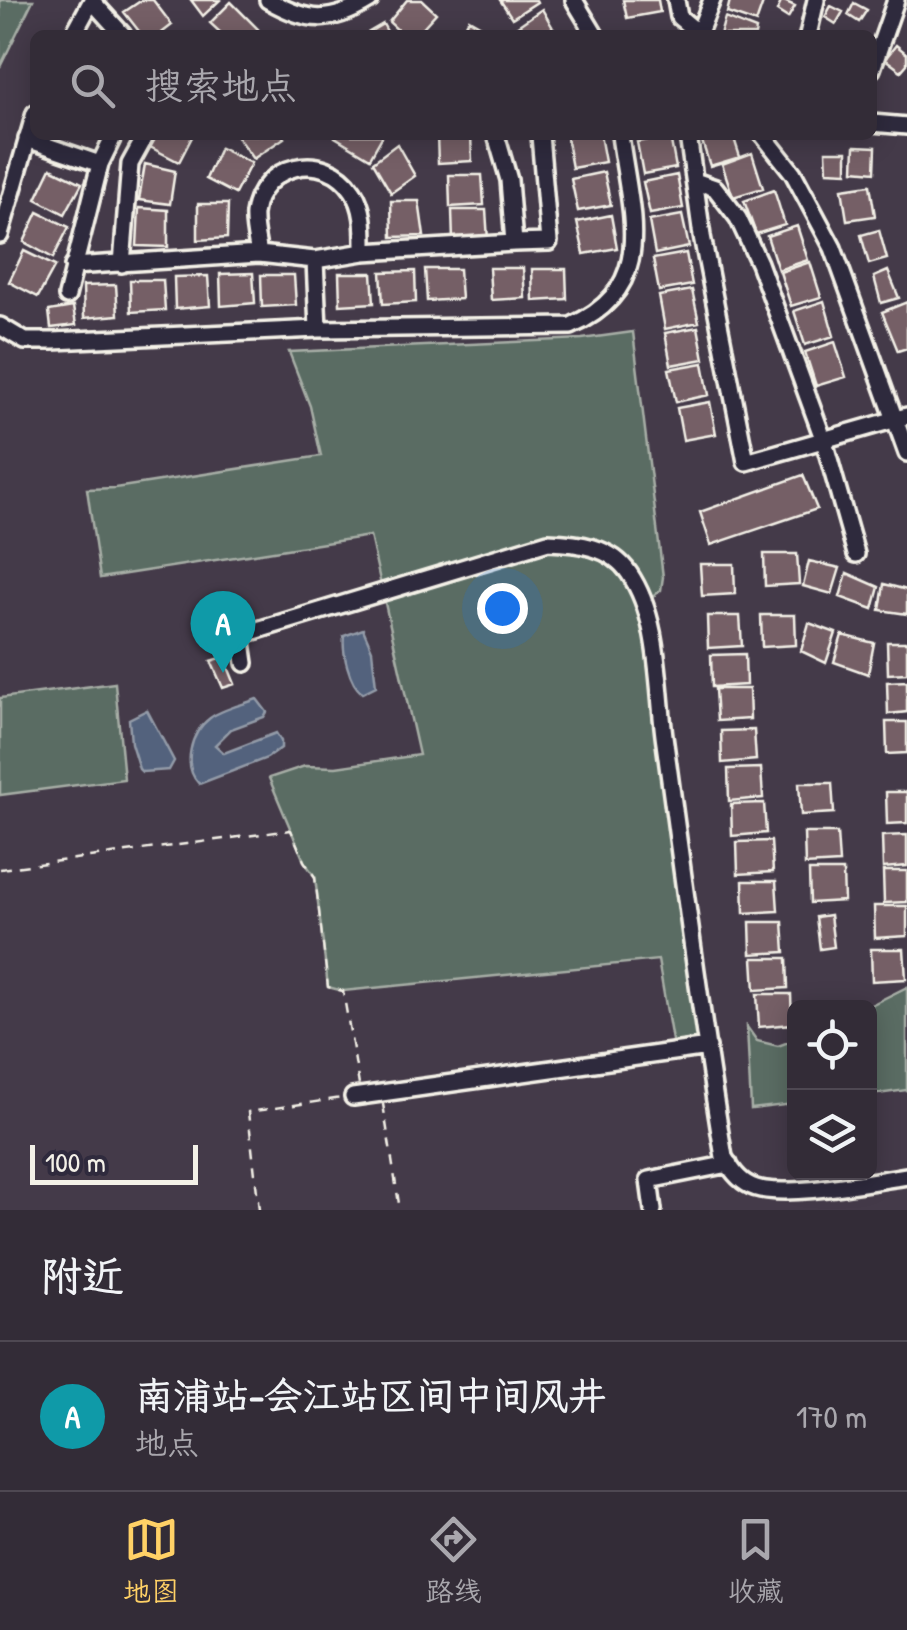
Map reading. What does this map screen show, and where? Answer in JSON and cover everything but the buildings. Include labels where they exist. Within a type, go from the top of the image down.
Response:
[{"type":"street","points":[[268,0],[291,13],[320,19],[345,16],[370,0]]},
{"type":"street","points":[[574,0],[592,30]]},
{"type":"street","points":[[676,0],[678,17],[693,30]]},
{"type":"street","points":[[700,30],[712,0]]},
{"type":"street","points":[[809,30],[816,0]]},
{"type":"street","points":[[877,55],[896,0]]},
{"type":"street","points":[[76,30],[92,1],[118,30]]},
{"type":"street","points":[[877,123],[907,126]]},
{"type":"street","points":[[0,235],[30,128]]},
{"type":"street","points":[[26,139],[100,164]]},
{"type":"street","points":[[67,296],[100,164],[112,140]]},
{"type":"street","points":[[122,264],[130,164],[143,140]]},
{"type":"street","points":[[497,140],[509,180],[514,244]]},
{"type":"street","points":[[73,266],[259,254],[315,260],[364,252],[549,242],[540,140]]},
{"type":"street","points":[[0,326],[25,341],[54,341],[318,329],[571,326],[598,314],[627,276],[634,246],[621,140]]},
{"type":"street","points":[[689,140],[746,462],[900,418]]},
{"type":"street","points":[[768,140],[793,173],[834,248],[900,418],[907,453]]},
{"type":"street","points":[[259,254],[254,215],[264,185],[291,167],[313,164],[338,173],[354,192],[364,220],[364,252]]},
{"type":"street","points":[[695,181],[716,188],[738,218],[759,263],[824,441],[856,554]]},
{"type":"street","points":[[315,260],[318,329]]},
{"type":"street","points":[[244,663],[241,635],[548,542],[582,543],[620,562],[641,594],[651,629],[708,1047],[728,1164],[734,1174],[752,1187],[764,1189],[797,1190],[907,1176]]},
{"type":"street","points":[[357,1096],[708,1047]]},
{"type":"street","points":[[653,1210],[649,1180],[728,1164]]},
{"type":"path","points":[[0,869],[291,830],[315,877],[328,986],[343,992],[357,1096],[248,1112],[260,1210]]},
{"type":"path","points":[[381,1093],[400,1210]]},
{"type":"green space","points":[[0,0],[33,0],[0,67]]},
{"type":"green space","points":[[633,332],[663,577],[661,590],[644,604],[708,1047],[674,1052],[658,960],[343,991],[328,987],[315,877],[304,861],[269,778],[305,766],[336,767],[419,755],[370,536],[100,578],[87,489],[321,456],[310,406],[289,352],[582,339]]},
{"type":"green space","points":[[115,683],[124,779],[0,795],[0,698]]},
{"type":"green space","points":[[907,987],[907,1090],[877,1094],[877,1002]]},
{"type":"green space","points":[[747,1027],[757,1041],[778,1046],[787,1043],[787,1105],[751,1109]]},
{"type":"water","points":[[363,629],[372,650],[376,686],[362,693],[350,675],[344,636]]},
{"type":"water","points":[[257,699],[267,712],[264,717],[231,729],[215,745],[224,753],[276,733],[281,748],[267,758],[199,784],[190,759],[197,732],[215,715]]},
{"type":"water","points":[[147,710],[174,761],[169,770],[139,769],[129,719]]},
{"type":"place","name":"南浦站-会江站区间中间风井","points":[[223,673]]}]
